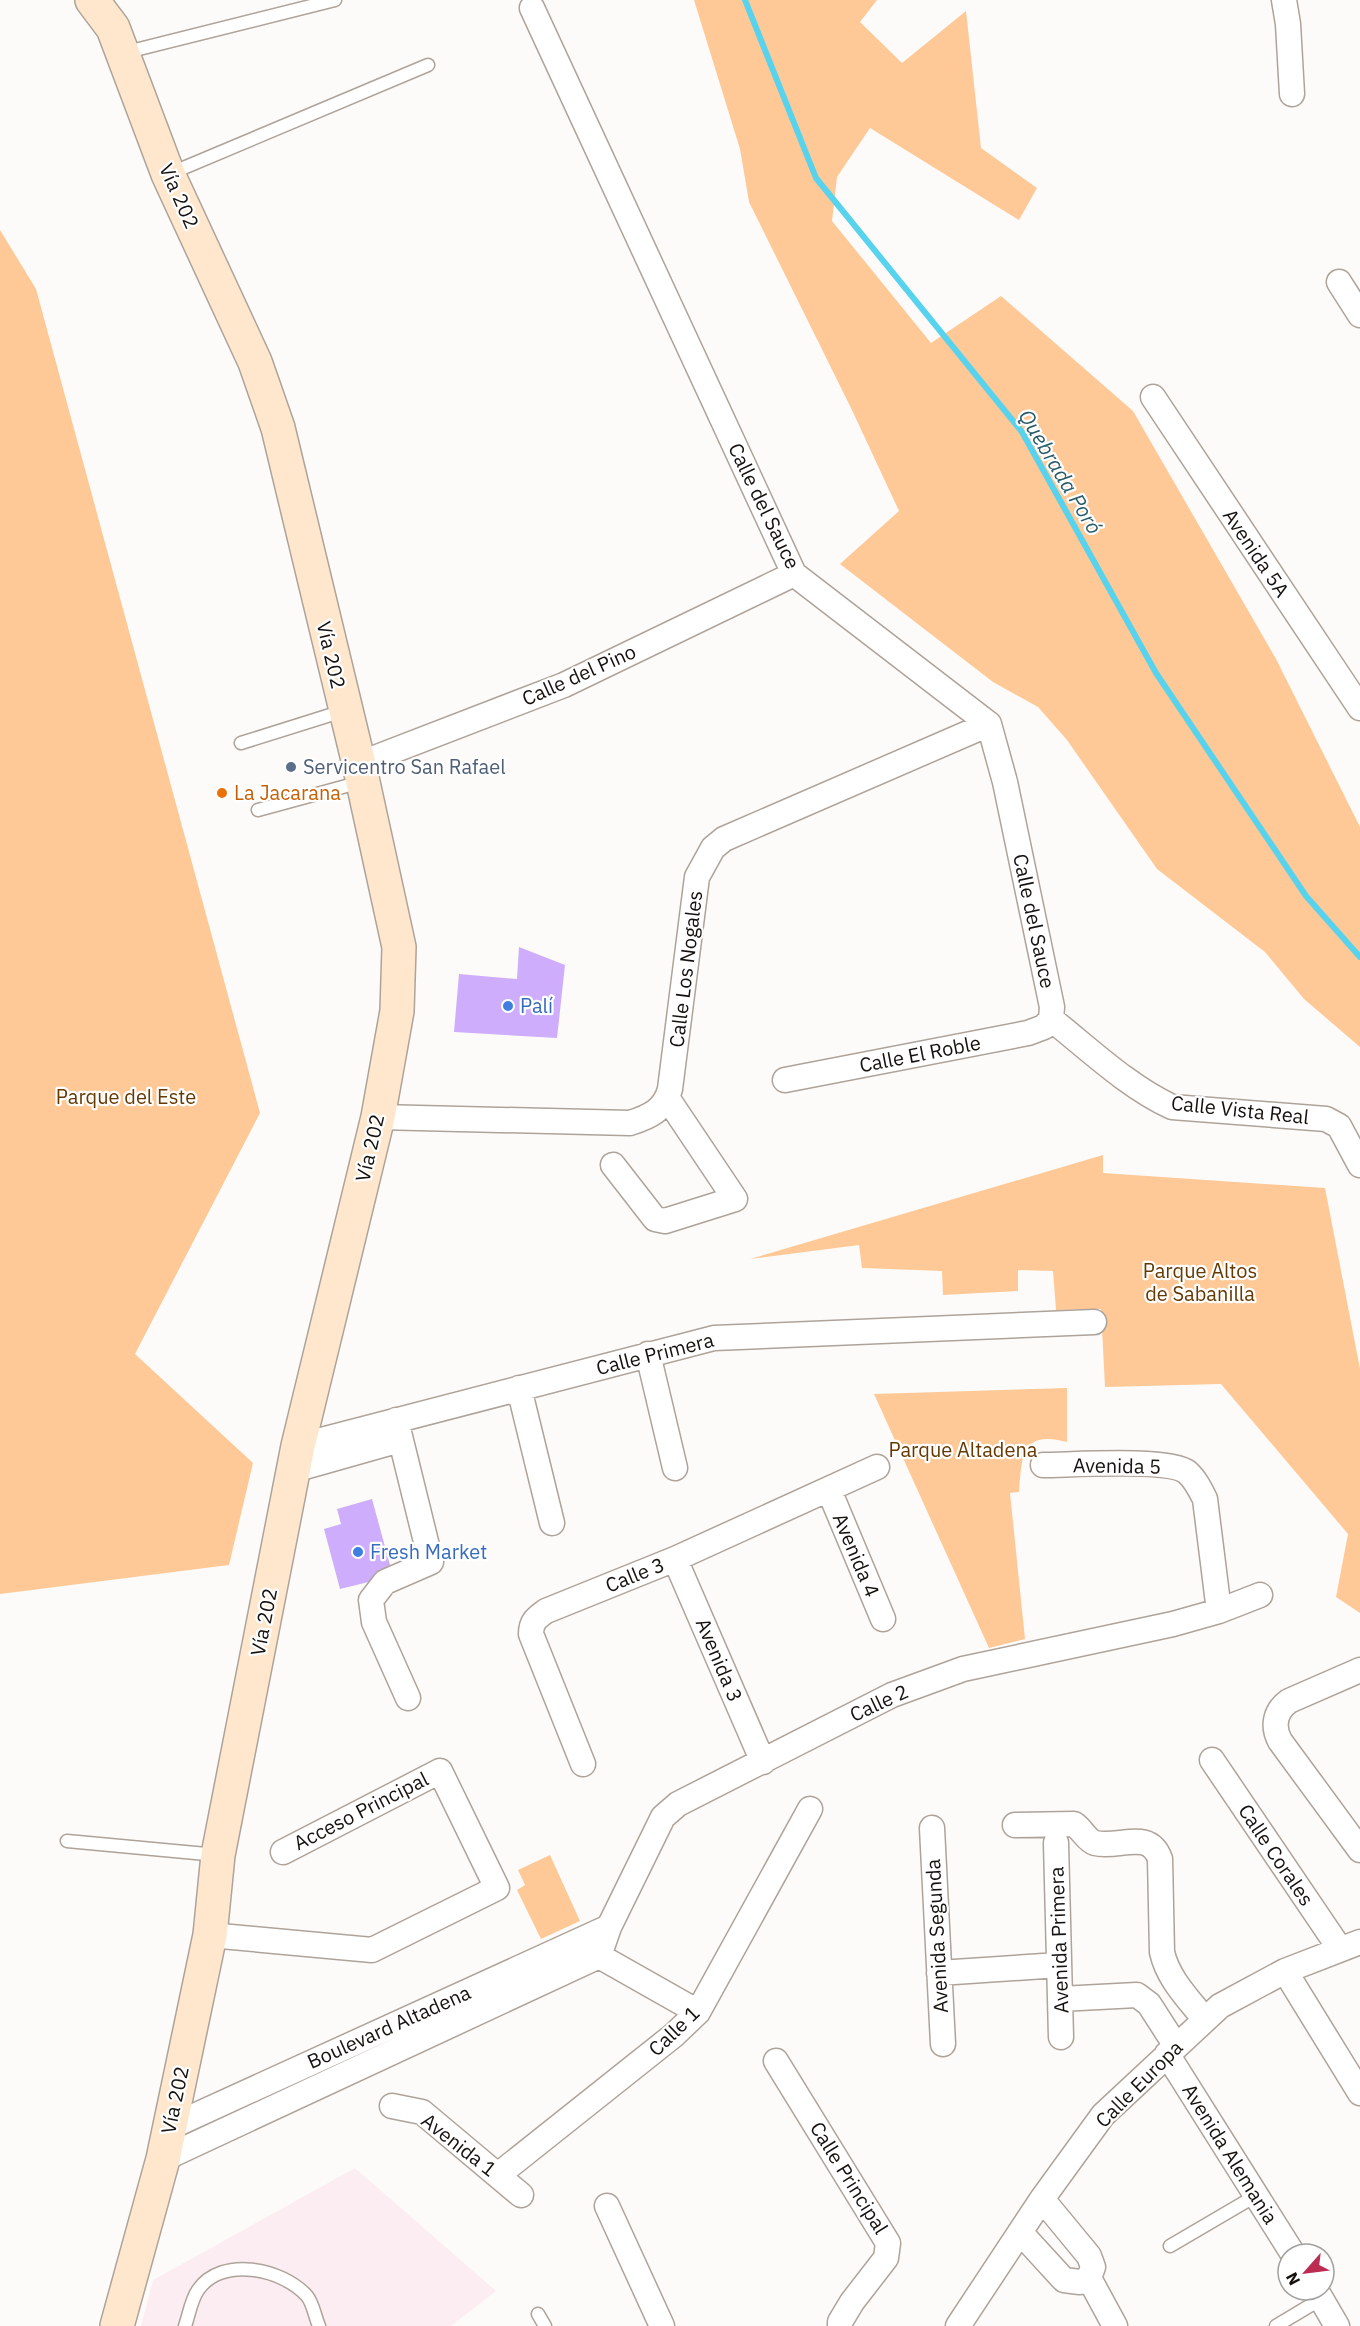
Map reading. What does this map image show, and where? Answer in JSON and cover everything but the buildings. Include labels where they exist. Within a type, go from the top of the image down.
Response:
[{"type":"main road","name":"Vía 202","points":[[98,3],[113,28],[168,174],[255,362],[278,428],[361,773],[399,947],[397,1011],[378,1117],[296,1458],[219,1855],[210,1935],[166,2143],[117,2326]]},
{"type":"street","points":[[1284,0],[1288,24],[1292,94]]},
{"type":"street","name":"Calle del Sauce","points":[[532,8],[794,574],[989,724],[1005,782],[1052,1007],[1050,1019]]},
{"type":"street","points":[[1339,282],[1360,315]]},
{"type":"street","name":"Avenida 5A","points":[[1153,397],[1360,708]]},
{"type":"street","name":"Calle del Pino","points":[[361,773],[564,685],[794,574]]},
{"type":"street","name":"Calle Los Nogales","points":[[668,1098],[697,877],[713,848],[724,839],[989,724]]},
{"type":"street","name":"Calle El Roble","points":[[785,1080],[1029,1033],[1044,1027],[1050,1019]]},
{"type":"street","name":"Calle Vista Real","points":[[1050,1019],[1132,1083],[1172,1107],[1326,1119],[1339,1126],[1360,1166]]},
{"type":"street","points":[[378,1117],[630,1123],[658,1111],[668,1098],[735,1199],[664,1221],[655,1219],[613,1166]]},
{"type":"street","name":"Calle Primera","points":[[296,1458],[398,1430],[519,1388],[714,1338],[1094,1322]]},
{"type":"street","points":[[648,1354],[675,1468]]},
{"type":"street","points":[[519,1388],[552,1523]]},
{"type":"street","points":[[398,1430],[431,1562],[385,1582],[371,1600],[370,1609],[408,1698]]},
{"type":"street","name":"Avenida 5","points":[[1043,1465],[1164,1465],[1185,1471],[1198,1485],[1205,1499],[1219,1611]]},
{"type":"street","name":"Calle 3","points":[[583,1764],[535,1647],[531,1625],[536,1618],[546,1611],[675,1559],[877,1467]]},
{"type":"street","name":"Avenida 4","points":[[829,1490],[883,1619]]},
{"type":"street","name":"Avenida 3","points":[[675,1559],[763,1762]]},
{"type":"street","name":"Calle 2","points":[[599,1956],[609,1927],[663,1817],[678,1804],[892,1695],[963,1669],[1173,1624],[1219,1611],[1260,1595]]},
{"type":"street","points":[[1360,1670],[1288,1701],[1280,1709],[1275,1724],[1280,1740],[1360,1850]]},
{"type":"street","name":"Calle Corales","points":[[1212,1760],[1350,1945]]},
{"type":"street","name":"Acceso Principal","points":[[210,1935],[372,1950],[497,1888],[440,1771],[283,1852]]},
{"type":"street","name":"Calle 1","points":[[498,2175],[674,2035],[698,2012],[810,1809]]},
{"type":"street","points":[[1015,1825],[1074,1824],[1090,1841],[1099,1844],[1144,1841],[1152,1846],[1160,1859],[1162,1952],[1165,1964],[1169,1975],[1204,2020]]},
{"type":"street","name":"Avenida Segunda","points":[[932,1827],[943,2044]]},
{"type":"street","name":"Avenida Primera","points":[[1056,1843],[1062,2037]]},
{"type":"street","name":"Boulevard Altadena","points":[[166,2143],[297,2096],[609,1927]]},
{"type":"street","name":"Calle Europa","points":[[958,2326],[1042,2199],[1103,2115],[1220,2006],[1285,1971],[1350,1945]]},
{"type":"street","points":[[599,1956],[698,2012]]},
{"type":"street","name":"Boulevard Altadena","points":[[166,2143],[286,2074],[599,1956]]},
{"type":"street","points":[[939,1973],[1059,1965]]},
{"type":"street","points":[[1285,1971],[1360,2093]]},
{"type":"street","points":[[1060,1999],[1137,1995],[1149,2004],[1172,2050]]},
{"type":"street","name":"Avenida Alemania","points":[[1172,2050],[1286,2242]]},
{"type":"street","name":"Calle Principal","points":[[776,2061],[888,2243],[886,2258],[852,2302],[840,2326]]},
{"type":"street","points":[[286,2074],[297,2096]]},
{"type":"street","name":"Avenida 1","points":[[392,2106],[422,2112],[521,2195]]},
{"type":"street","points":[[1020,2232],[1064,2280],[1080,2282],[1089,2277],[1093,2267],[1089,2256],[1042,2199]]},
{"type":"street","points":[[607,2206],[662,2326]]},
{"type":"street","points":[[1089,2277],[1110,2324]]},
{"type":"street","points":[[1322,2302],[1337,2326]]},
{"type":"lane","points":[[122,54],[335,0]]},
{"type":"lane","points":[[168,174],[428,65]]},
{"type":"lane","points":[[241,743],[345,710]]},
{"type":"lane","points":[[258,810],[361,773]]},
{"type":"lane","points":[[67,1841],[219,1855]]},
{"type":"lane","points":[[1170,2246],[1257,2195]]},
{"type":"lane","points":[[185,2326],[198,2291],[215,2274],[235,2270],[262,2271],[286,2280],[308,2296],[319,2326]]},
{"type":"lane","points":[[1276,2326],[1309,2302]]},
{"type":"lane","points":[[538,2314],[545,2326]]},
{"type":"shaded area","points":[[355,2168],[496,2291],[451,2326],[141,2326],[153,2280]]},
{"type":"green space","points":[[694,0],[877,0],[860,22],[902,63],[966,11],[981,148],[1037,188],[1019,220],[870,128],[837,177],[832,221],[931,343],[1001,296],[1133,411],[1276,659],[1360,827],[1360,1047],[1304,999],[1265,952],[1157,869],[1067,740],[1038,707],[993,682],[840,564],[899,511],[749,202],[740,149]]},
{"type":"green space","name":"Parque del Este","points":[[0,230],[36,289],[260,1113],[135,1354],[253,1463],[229,1565],[0,1594]]},
{"type":"green space","name":"Parque Altos de Sabanilla","points":[[1103,1155],[1103,1173],[1325,1188],[1360,1369],[1360,1613],[1336,1597],[1348,1534],[1221,1384],[1105,1387],[1101,1309],[1056,1310],[1053,1271],[1018,1270],[1018,1291],[943,1295],[942,1271],[862,1268],[859,1245],[750,1259]]},
{"type":"green space","name":"Parque Altadena","points":[[1067,1388],[1067,1442],[1052,1439],[1032,1443],[1023,1457],[1019,1492],[1010,1493],[1025,1639],[989,1648],[874,1394]]},
{"type":"green space","points":[[550,1855],[580,1921],[541,1939],[517,1890],[525,1885],[518,1870]]},
{"type":"waterway","name":"Quebrada Poró","points":[[745,0],[816,178],[1022,432],[1156,673],[1306,896],[1360,957]]},
{"type":"place","name":"Servicentro San Rafael","points":[[291,767]]},
{"type":"place","name":"La Jacarana","points":[[222,793]]},
{"type":"place","name":"Palí","points":[[508,1006]]},
{"type":"place","name":"Fresh Market","points":[[358,1552]]}]
